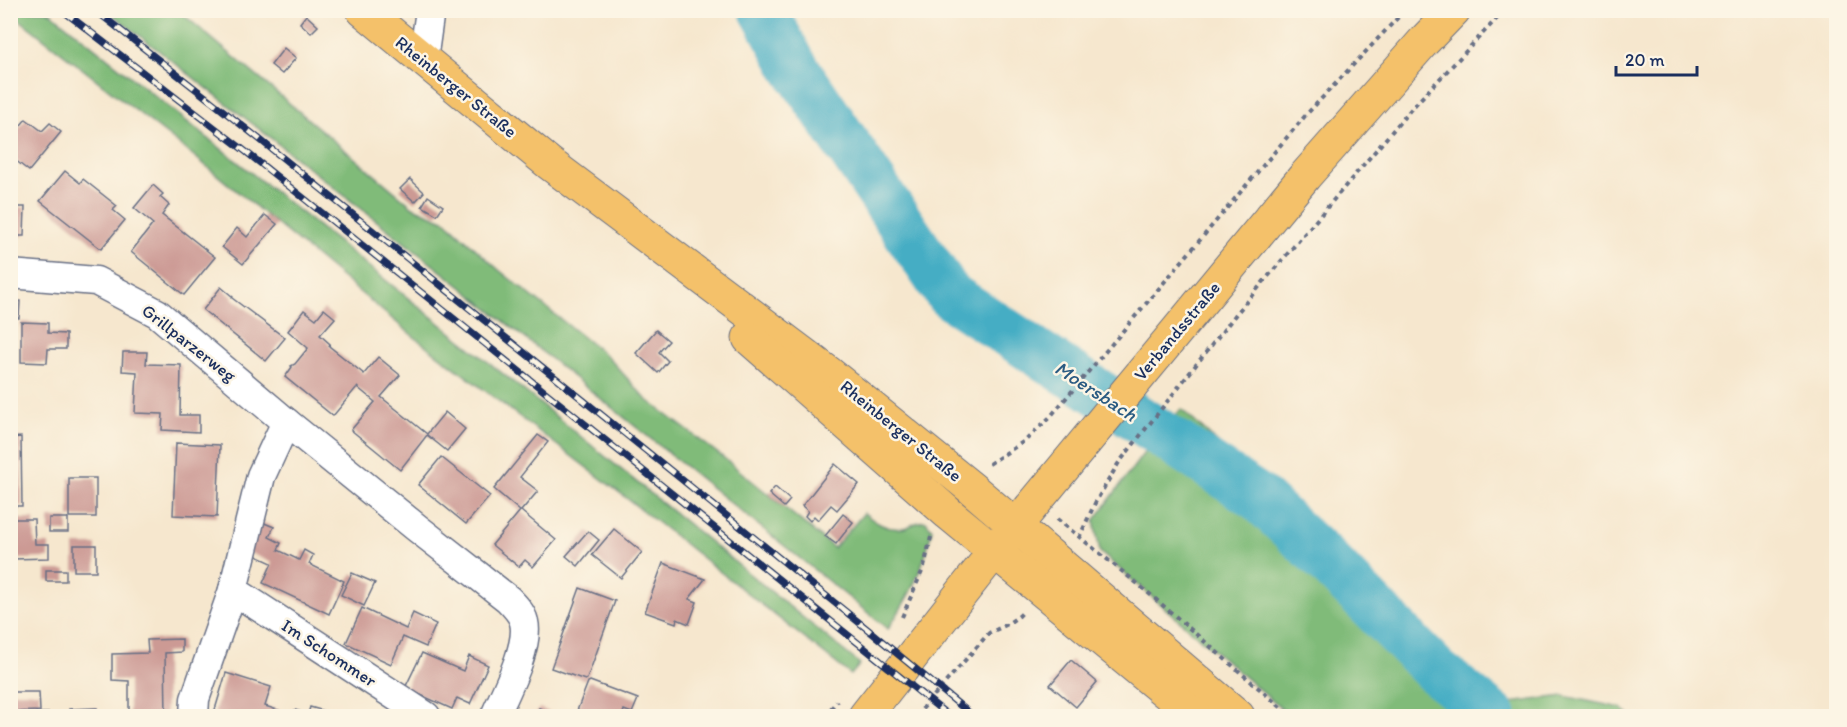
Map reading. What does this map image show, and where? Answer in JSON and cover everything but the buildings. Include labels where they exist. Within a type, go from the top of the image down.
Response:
[{"type":"main road","name":"Rheinberger Straße","points":[[363,10],[549,163],[948,513],[1195,717]]},
{"type":"main road","name":"Verbandsstraße","points":[[853,706],[994,552],[1305,176],[1424,41],[1455,10]]},
{"type":"main road","name":"Rheinberger Straße","points":[[549,163],[830,374],[970,487],[1238,717]]},
{"type":"street","points":[[423,60],[430,10]]},
{"type":"street","name":"Grillparzerweg","points":[[10,274],[96,281],[157,313],[286,422],[508,599],[518,609],[524,621],[522,651],[495,717]]},
{"type":"street","points":[[194,717],[195,699],[233,590],[261,476],[286,422]]},
{"type":"street","name":"Im Schommer","points":[[233,590],[426,717]]},
{"type":"path","points":[[970,487],[988,465],[1026,440],[1063,401],[1305,116],[1406,10]]},
{"type":"path","points":[[1131,448],[1236,314],[1412,108],[1504,10]]},
{"type":"path","points":[[899,624],[924,567],[932,532],[948,513]]},
{"type":"path","points":[[1080,536],[1291,717]]},
{"type":"path","points":[[825,717],[853,706]]},
{"type":"green space","points":[[10,11],[47,11],[51,13],[542,405],[860,664],[851,675],[620,493],[413,336],[194,156]]},
{"type":"green space","points":[[108,11],[179,11],[413,207],[444,220],[499,270],[608,357],[646,399],[724,458],[834,548],[864,513],[887,527],[897,529],[926,521],[932,529],[925,556],[903,605],[888,629],[460,286]]},
{"type":"green space","points":[[1181,409],[1502,704],[1564,696],[1621,708],[1630,716],[1290,716],[1100,552],[1094,521],[1146,450]]},
{"type":"waterway","name":"Moersbach","points":[[763,10],[794,66],[949,295],[1258,497],[1330,564],[1436,671],[1493,716]]},
{"type":"railway","points":[[62,10],[245,151],[949,716]]},
{"type":"railway","points":[[95,10],[258,138],[973,716]]}]
